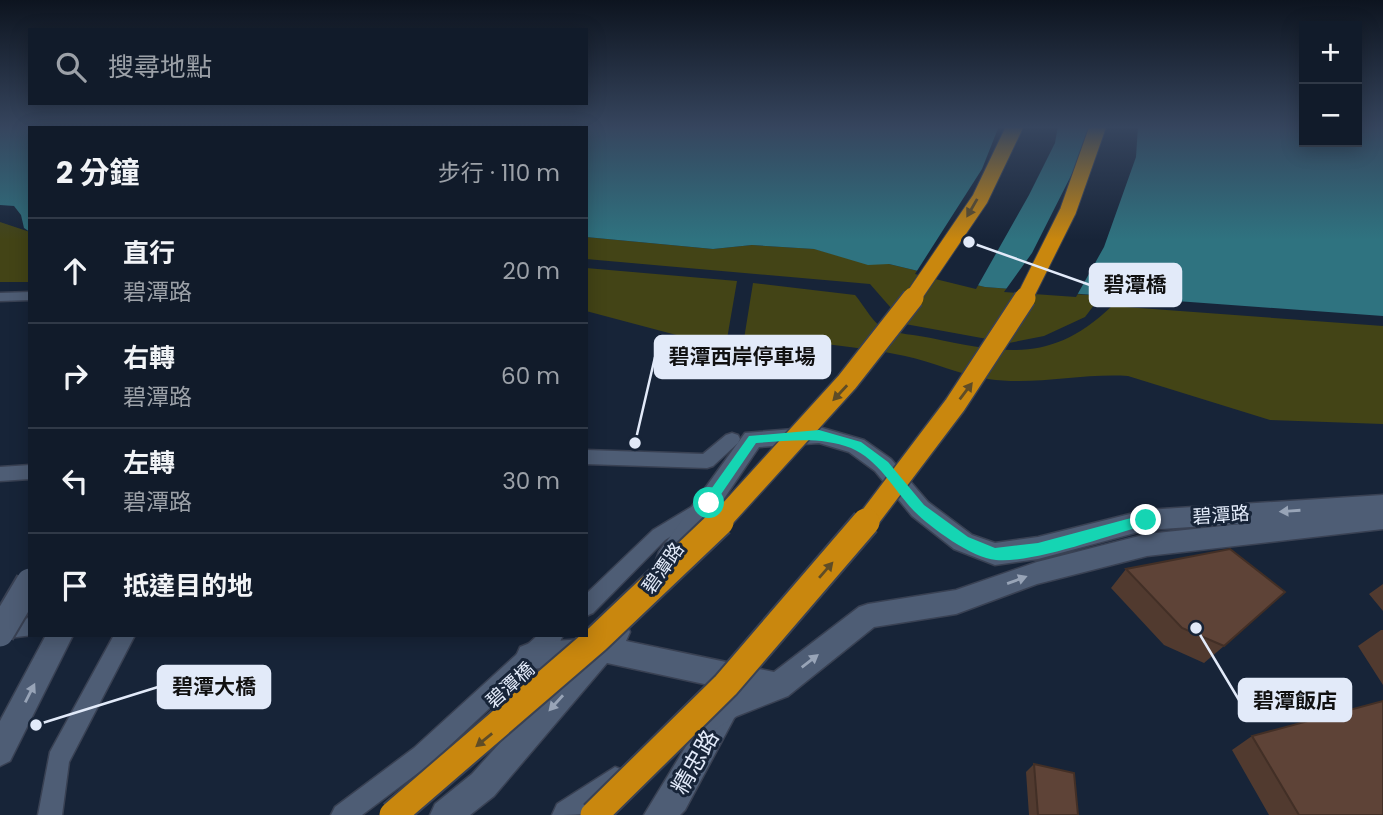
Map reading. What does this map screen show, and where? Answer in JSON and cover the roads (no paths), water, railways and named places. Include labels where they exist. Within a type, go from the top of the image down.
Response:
[{"type":"highway","name":"碧潭橋","points":[[393,815],[510,719],[680,564],[847,386],[949,250],[998,164]]},
{"type":"highway","points":[[594,815],[735,675],[884,501],[982,370],[1044,265],[1088,164]]},
{"type":"street","name":"碧潭路","points":[[446,815],[483,785],[604,650],[753,439],[819,435],[856,446],[883,465],[920,509],[963,541],[995,554],[1038,548],[1146,520],[1383,505]]},
{"type":"street","name":"碧潭路","points":[[568,815],[727,706],[778,686],[868,616],[956,602],[1037,573],[1147,545],[1383,519]]},
{"type":"street","points":[[0,632],[28,585]]},
{"type":"street","points":[[0,751],[59,637]]},
{"type":"street","points":[[530,656],[604,650],[778,686]]},
{"type":"street","name":"精忠路","points":[[660,815],[674,799],[727,706]]},
{"type":"lane","points":[[0,297],[28,296]]},
{"type":"lane","points":[[588,457],[707,461],[732,439]]},
{"type":"lane","points":[[0,474],[28,470]]},
{"type":"lane","points":[[588,605],[659,535],[709,503]]},
{"type":"lane","points":[[0,632],[28,627]]},
{"type":"lane","points":[[50,815],[58,760],[124,637]]},
{"type":"lane","points":[[343,815],[422,756],[551,637]]},
{"type":"place","name":"碧潭橋","points":[[969,242]]},
{"type":"place","name":"碧潭西岸停車場","points":[[635,443]]},
{"type":"place","name":"碧潭飯店","points":[[1196,628]]},
{"type":"place","name":"碧潭大橋","points":[[36,725]]}]
